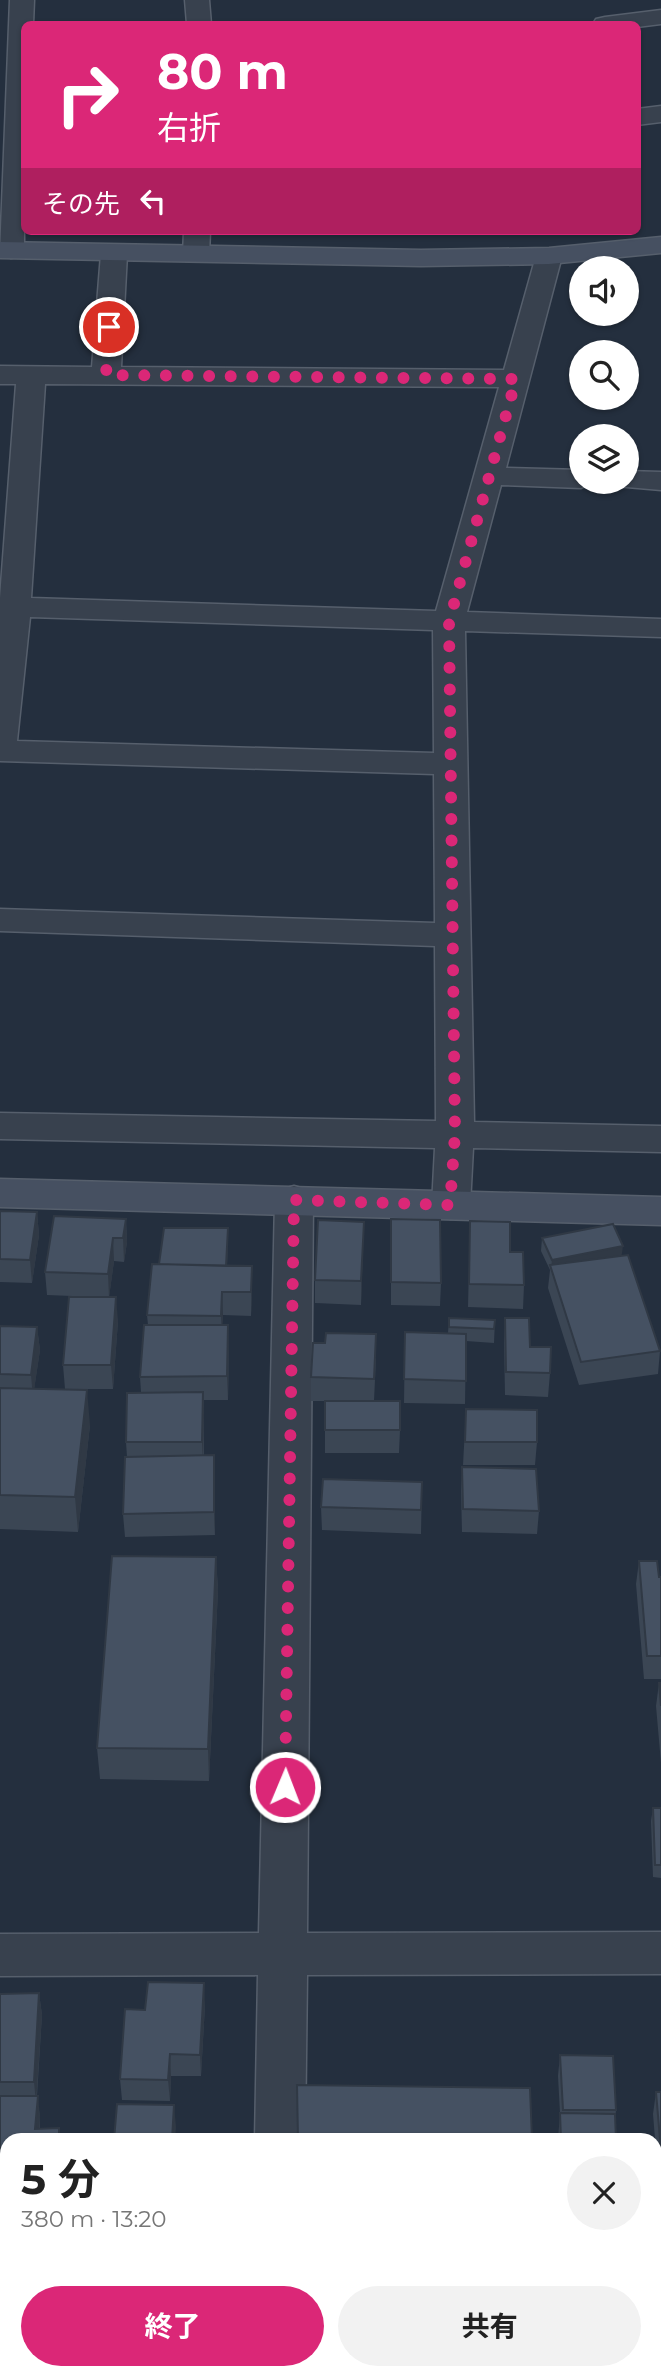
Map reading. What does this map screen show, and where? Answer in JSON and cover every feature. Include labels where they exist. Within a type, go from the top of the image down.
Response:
[{"type":"street","points":[[22,0],[6,250],[114,254],[196,243],[421,258],[549,256],[661,245]]},
{"type":"street","points":[[197,0],[199,21]]},
{"type":"street","points":[[629,21],[661,17]]},
{"type":"street","points":[[641,116],[661,114]]},
{"type":"street","points":[[106,375],[114,254]]},
{"type":"street","points":[[450,1205],[455,1134],[449,622],[549,256]]},
{"type":"street","points":[[0,376],[516,379]]},
{"type":"street","points":[[30,376],[15,607],[0,749],[451,764]]},
{"type":"street","points":[[489,476],[569,479]]},
{"type":"street","points":[[639,480],[661,481]]},
{"type":"street","points":[[15,607],[661,628]]},
{"type":"street","points":[[0,920],[453,935]]},
{"type":"street","points":[[0,1126],[661,1139]]},
{"type":"street","points":[[0,1193],[661,1211]]},
{"type":"street","points":[[280,2133],[294,1200]]},
{"type":"street","points":[[0,1955],[661,1953]]},
{"type":"building","points":[[0,1211],[37,1212],[30,1260],[0,1259]]},
{"type":"building","points":[[54,1216],[126,1219],[123,1238],[113,1238],[108,1274],[45,1272]]},
{"type":"building","points":[[391,1219],[440,1220],[441,1283],[391,1282]]},
{"type":"building","points":[[318,1220],[364,1222],[361,1281],[315,1280]]},
{"type":"building","points":[[470,1221],[510,1222],[510,1252],[523,1252],[524,1285],[469,1284]]},
{"type":"building","points":[[613,1224],[623,1246],[552,1260],[542,1238]]},
{"type":"building","points":[[164,1228],[228,1228],[226,1266],[159,1264]]},
{"type":"building","points":[[628,1255],[660,1351],[581,1362],[550,1265]]},
{"type":"building","points":[[152,1264],[252,1266],[251,1292],[222,1292],[221,1316],[147,1315]]},
{"type":"building","points":[[69,1297],[116,1297],[111,1365],[63,1365]]},
{"type":"building","points":[[449,1318],[495,1320],[494,1329],[449,1327]]},
{"type":"building","points":[[505,1318],[529,1318],[530,1347],[551,1347],[550,1373],[506,1372]]},
{"type":"building","points":[[144,1325],[228,1325],[227,1376],[140,1377]]},
{"type":"building","points":[[0,1326],[37,1327],[31,1375],[0,1374]]},
{"type":"building","points":[[405,1332],[466,1334],[466,1381],[404,1379]]},
{"type":"building","points":[[326,1333],[376,1334],[374,1379],[311,1377],[313,1343],[325,1343]]},
{"type":"building","points":[[0,1388],[87,1390],[75,1497],[0,1495]]},
{"type":"building","points":[[203,1392],[202,1442],[126,1442],[127,1393]]},
{"type":"building","points":[[325,1401],[400,1401],[400,1430],[325,1430]]},
{"type":"building","points":[[466,1409],[537,1410],[537,1442],[465,1442]]},
{"type":"building","points":[[214,1455],[214,1512],[123,1514],[125,1457]]},
{"type":"building","points":[[462,1467],[536,1469],[539,1511],[463,1509]]},
{"type":"building","points":[[323,1479],[422,1482],[421,1510],[321,1507]]},
{"type":"building","points":[[112,1556],[216,1557],[208,1749],[97,1748]]},
{"type":"building","points":[[639,1561],[657,1561],[661,1577],[661,1656],[647,1656]]},
{"type":"building","points":[[653,1808],[661,1808],[661,1865],[655,1865]]},
{"type":"building","points":[[148,1982],[204,1983],[200,2055],[170,2054],[168,2080],[120,2079],[125,2009],[145,2010]]},
{"type":"building","points":[[39,1993],[34,2082],[0,2082],[0,1994]]},
{"type":"building","points":[[560,2055],[613,2056],[616,2110],[563,2110]]},
{"type":"building","points":[[297,2085],[530,2088],[532,2133],[298,2133]]},
{"type":"building","points":[[656,2092],[661,2092],[659,2133]]},
{"type":"building","points":[[0,2096],[38,2096],[35,2129],[59,2128],[59,2133],[0,2133]]},
{"type":"building","points":[[117,2104],[174,2105],[172,2133],[115,2133]]},
{"type":"building","points":[[560,2113],[615,2114],[616,2133],[561,2133]]},
{"type":"route","points":[[109,327],[106,375],[516,379],[449,622],[455,1134],[450,1205],[294,1200],[285,1787]]}]
